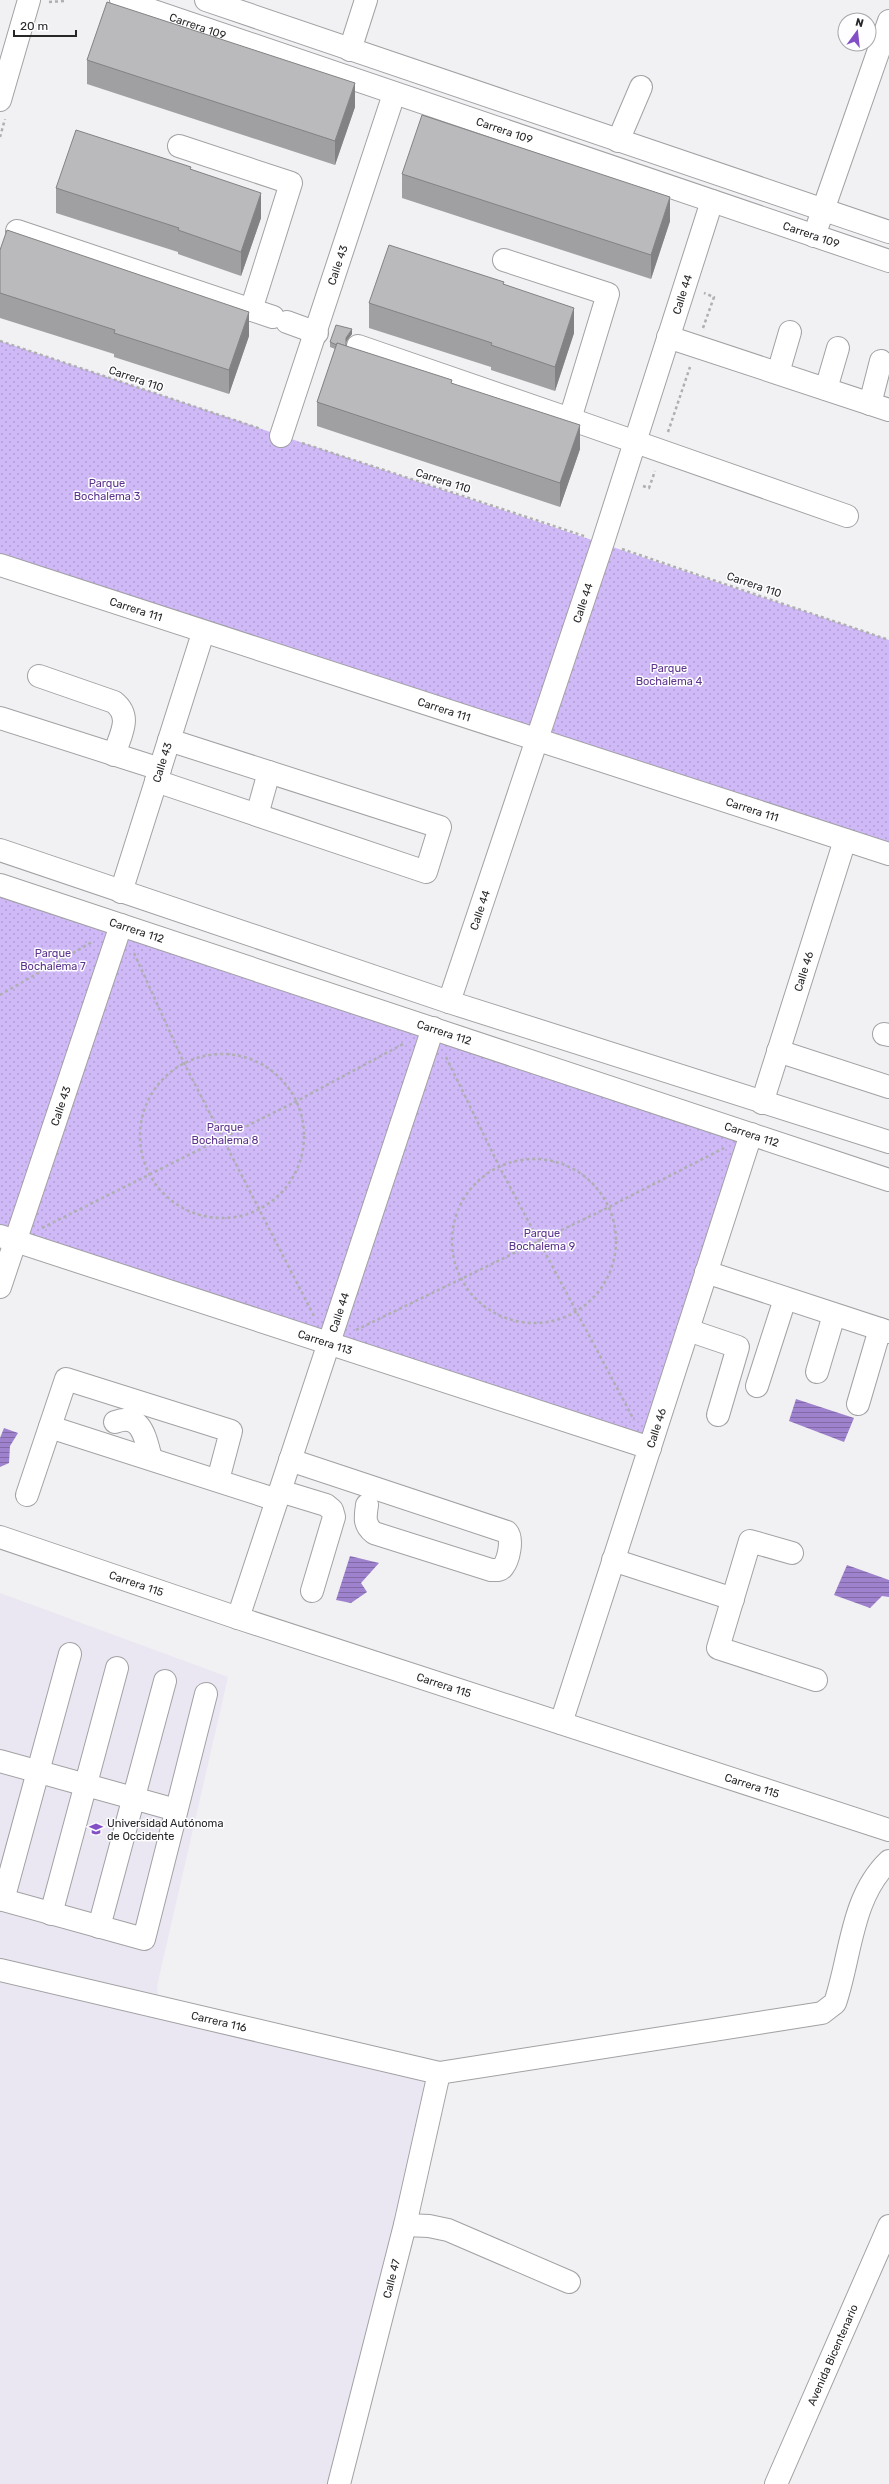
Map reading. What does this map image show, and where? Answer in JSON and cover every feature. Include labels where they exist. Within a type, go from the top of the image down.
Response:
[{"type":"street","points":[[0,100],[28,0]]},
{"type":"street","name":"Carrera 109","points":[[121,0],[889,261]]},
{"type":"street","points":[[206,0],[889,232]]},
{"type":"street","points":[[350,50],[366,0]]},
{"type":"street","points":[[814,236],[889,21]]},
{"type":"street","points":[[618,141],[641,87]]},
{"type":"street","name":"Calle 43","points":[[281,436],[317,333],[394,94]]},
{"type":"street","points":[[179,146],[291,183],[251,310]]},
{"type":"street","name":"Calle 44","points":[[449,1002],[535,739],[635,442],[712,201]]},
{"type":"street","points":[[17,231],[317,333]]},
{"type":"street","points":[[504,260],[608,294],[570,419]]},
{"type":"street","points":[[778,373],[790,332]]},
{"type":"street","points":[[668,337],[879,407],[881,361]]},
{"type":"street","points":[[358,346],[847,516]]},
{"type":"street","points":[[826,389],[838,348]]},
{"type":"street","name":"Carrera 111","points":[[0,565],[203,633],[889,854]]},
{"type":"street","name":"Calle 43","points":[[121,892],[203,633]]},
{"type":"street","points":[[38,676],[114,702],[123,709],[125,718],[114,755]]},
{"type":"street","points":[[0,718],[114,755],[158,775],[257,815],[426,872],[440,827],[170,740]]},
{"type":"street","points":[[257,815],[269,772]]},
{"type":"street","name":"Calle 46","points":[[762,1103],[845,840]]},
{"type":"street","points":[[0,850],[449,1002],[762,1103],[889,1142]]},
{"type":"street","name":"Carrera 112","points":[[0,885],[889,1180]]},
{"type":"street","name":"Calle 43","points":[[0,1287],[8,1239],[122,925]]},
{"type":"street","name":"Calle 44","points":[[238,1618],[432,1028]]},
{"type":"street","points":[[778,1051],[889,1086]]},
{"type":"street","name":"Calle 46","points":[[561,1723],[751,1134]]},
{"type":"street","name":"Carrera 113","points":[[8,1239],[650,1448]]},
{"type":"street","points":[[706,1272],[784,1299],[885,1331],[858,1404]]},
{"type":"street","points":[[757,1386],[784,1299]]},
{"type":"street","points":[[817,1372],[834,1315]]},
{"type":"street","points":[[688,1330],[738,1347],[718,1415]]},
{"type":"street","points":[[27,1495],[66,1379],[231,1431],[218,1480]]},
{"type":"street","points":[[115,1422],[130,1420],[139,1425],[144,1432],[151,1458]]},
{"type":"street","points":[[50,1427],[218,1480],[326,1505],[332,1510],[334,1517],[312,1591]]},
{"type":"street","points":[[290,1460],[507,1532],[511,1541],[504,1567],[498,1570],[491,1570],[374,1533],[367,1527],[364,1518],[367,1505]]},
{"type":"street","name":"Carrera 115","points":[[0,1537],[238,1618],[889,1830]]},
{"type":"street","points":[[792,1554],[750,1541],[718,1648],[816,1680]]},
{"type":"street","points":[[613,1560],[733,1599]]},
{"type":"street","points":[[70,1654],[2,1900],[144,1940],[206,1694]]},
{"type":"street","points":[[51,1914],[117,1668]]},
{"type":"street","points":[[99,1927],[165,1681]]},
{"type":"street","points":[[0,1761],[176,1810]]},
{"type":"street","points":[[439,2073],[822,2013],[834,2004],[861,1904],[880,1870],[889,1861]]},
{"type":"street","name":"Carrera 116","points":[[0,1970],[439,2073]]},
{"type":"street","name":"Calle 47","points":[[339,2484],[405,2225],[439,2073]]},
{"type":"street","points":[[405,2225],[429,2226],[448,2230],[569,2282]]},
{"type":"street","name":"Avenida Bicentenario","points":[[776,2484],[889,2226]]},
{"type":"path","name":"Carrera 110","points":[[0,341],[584,536]]},
{"type":"path","name":"Carrera 110","points":[[614,546],[889,640]]},
{"type":"path","points":[[0,995],[122,925],[184,1062],[329,1343],[609,1207],[751,1134]]},
{"type":"path","points":[[8,1239],[149,1175],[297,1101],[432,1028],[499,1166],[576,1313],[650,1448]]},
{"type":"path","points":[[221,1054],[240,1056],[257,1062],[274,1072],[287,1085],[297,1101],[305,1132],[301,1163],[285,1190],[260,1210],[232,1218],[218,1219],[197,1215],[178,1206],[167,1197],[149,1175],[139,1144],[143,1112],[158,1083],[184,1062],[202,1056],[221,1054]]},
{"type":"path","points":[[541,1159],[562,1164],[582,1174],[598,1188],[609,1207],[615,1226],[616,1246],[613,1266],[600,1290],[592,1300],[576,1313],[555,1321],[533,1324],[511,1321],[490,1312],[479,1302],[460,1279],[453,1261],[451,1242],[453,1224],[458,1205],[469,1189],[482,1176],[499,1166],[520,1160],[541,1159]]},
{"type":"shaded area","points":[[796,1399],[854,1418],[844,1442],[789,1421]]},
{"type":"shaded area","points":[[4,1428],[18,1433],[10,1446],[9,1463],[0,1467],[0,1438]]},
{"type":"shaded area","points":[[350,1556],[379,1563],[361,1583],[367,1592],[351,1603],[336,1600]]},
{"type":"shaded area","points":[[847,1565],[889,1580],[889,1597],[882,1596],[870,1608],[834,1595]]},
{"type":"shaded area","points":[[0,1593],[228,1677],[157,1986],[159,2006],[439,2073],[339,2484],[0,2484]]},
{"type":"green space","name":"Parque Bochalema 3","points":[[0,341],[889,640],[889,854],[0,565]]},
{"type":"green space","points":[[0,885],[751,1134],[650,1448],[0,1236]]},
{"type":"building","points":[[107,2],[355,83],[335,141],[87,60]]},
{"type":"building","points":[[422,115],[670,197],[651,255],[402,174]]},
{"type":"building","points":[[76,130],[191,167],[190,169],[261,193],[241,252],[178,230],[179,228],[56,188]]},
{"type":"building","points":[[7,230],[249,312],[229,370],[114,333],[115,330],[0,293],[0,250]]},
{"type":"building","points":[[389,245],[504,282],[503,284],[574,308],[555,367],[491,345],[492,343],[369,303]]},
{"type":"building","points":[[336,325],[352,329],[346,338],[346,346],[337,343],[337,345],[330,342]]},
{"type":"building","points":[[337,343],[452,380],[451,383],[580,425],[560,483],[317,402]]},
{"type":"place","name":"Universidad Autónoma de Occidente","points":[[96,1829]]},
{"type":"park label","name":"Parque Bochalema 4","points":[[669,674]]},
{"type":"park label","name":"Parque Bochalema 7","points":[[53,959]]},
{"type":"park label","name":"Parque Bochalema 8","points":[[225,1133]]},
{"type":"park label","name":"Parque Bochalema 9","points":[[542,1239]]}]
